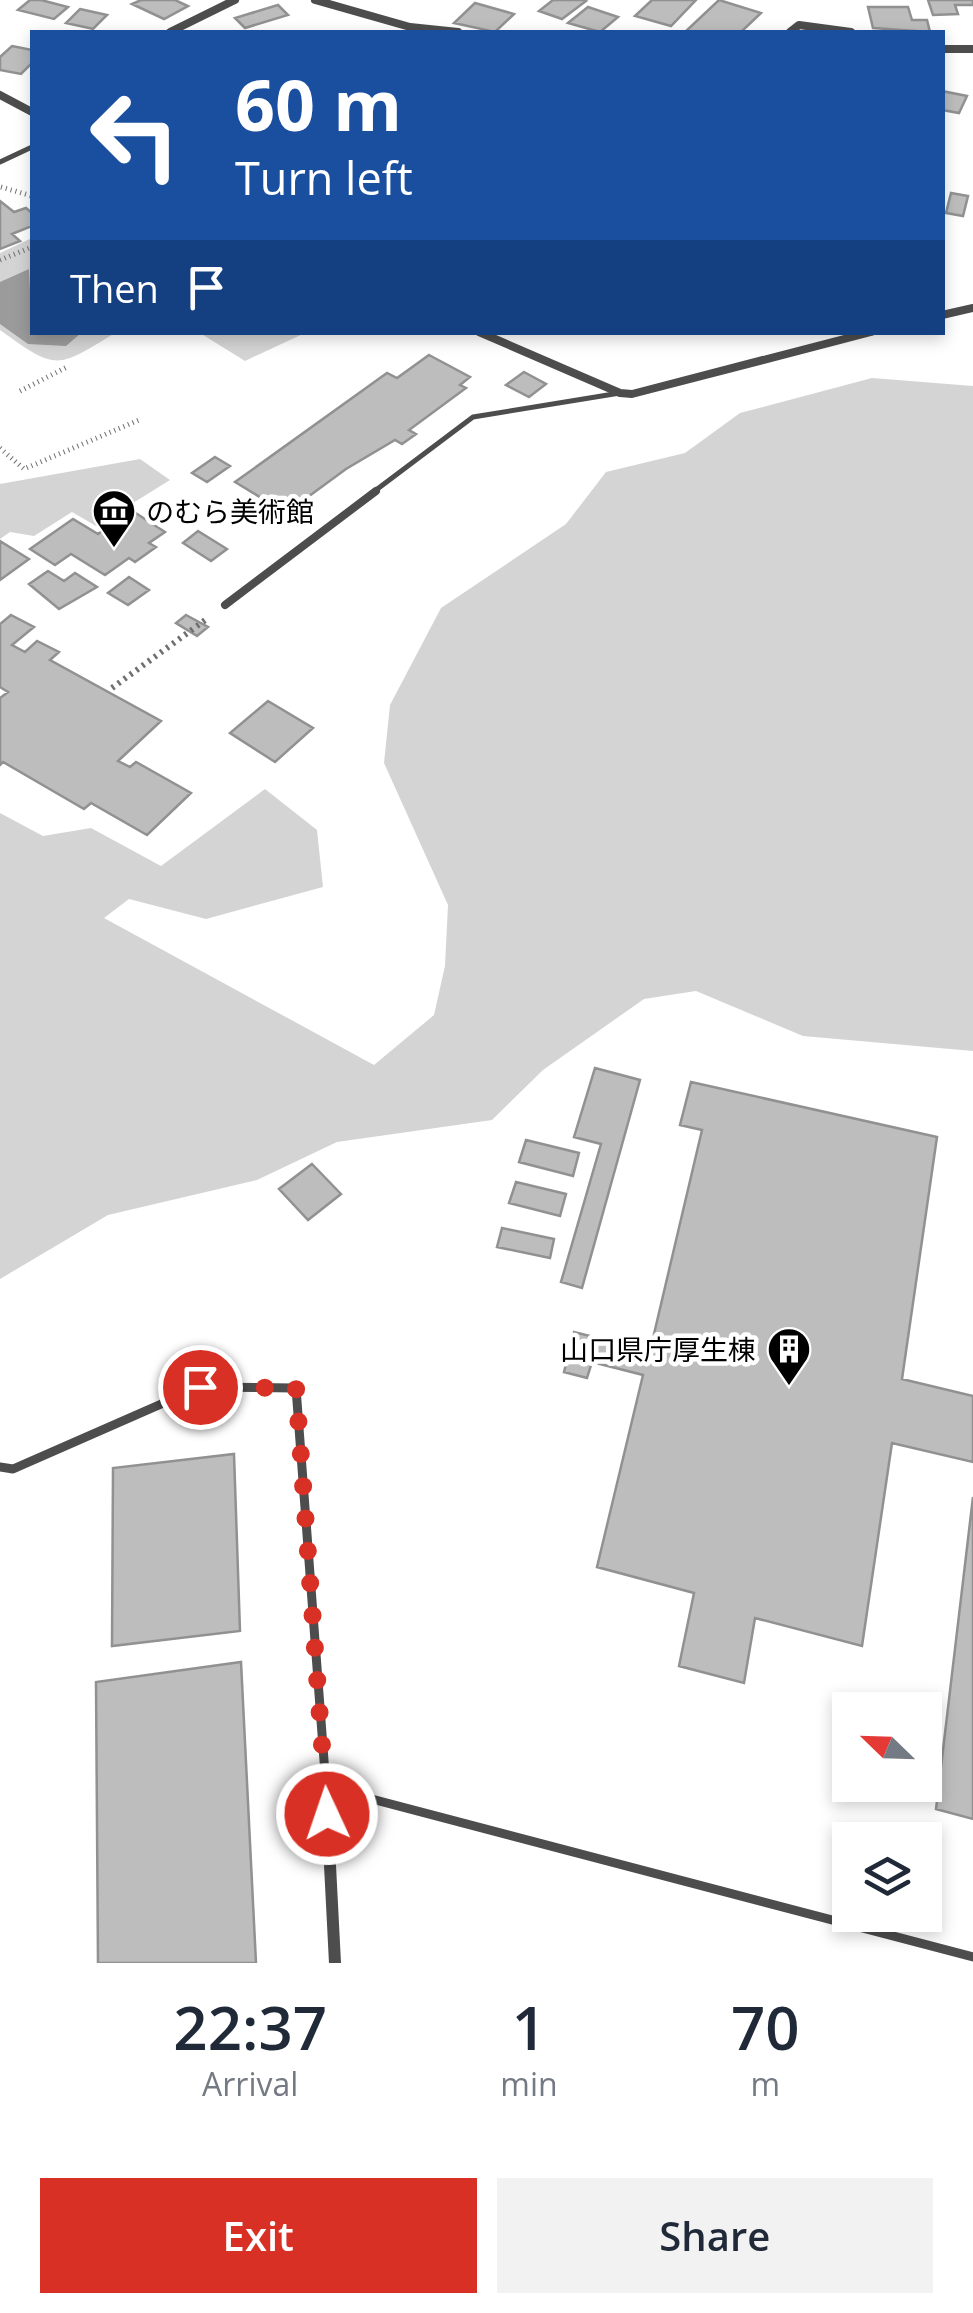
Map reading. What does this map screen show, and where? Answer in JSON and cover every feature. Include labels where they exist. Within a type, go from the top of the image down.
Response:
[{"type":"street","points":[[174,30],[235,0]]},
{"type":"street","points":[[315,0],[410,27],[439,30]]},
{"type":"street","points":[[793,30],[799,25],[836,30]]},
{"type":"street","points":[[945,48],[973,49]]},
{"type":"street","points":[[0,95],[30,109]]},
{"type":"street","points":[[945,314],[973,308]]},
{"type":"street","points":[[487,335],[620,393],[664,387],[860,335]]},
{"type":"street","points":[[326,1787],[335,1963]]},
{"type":"lane","points":[[0,162],[30,148]]},
{"type":"lane","points":[[225,605],[473,417],[620,393]]},
{"type":"lane","points":[[0,1467],[13,1469],[200,1387],[296,1388],[326,1787],[973,1957]]},
{"type":"path","points":[[0,187],[30,195]]},
{"type":"path","points":[[0,260],[30,248]]},
{"type":"path","points":[[20,391],[67,368]]},
{"type":"path","points":[[0,448],[24,469],[139,420]]},
{"type":"path","points":[[112,688],[225,605]]},
{"type":"shaded area","points":[[30,239],[30,335],[112,335],[68,359],[57,360],[34,353],[0,330],[0,253]]},
{"type":"shaded area","points":[[29,269],[30,335],[79,335],[66,346],[28,344],[0,324],[0,282]]},
{"type":"shaded area","points":[[203,335],[301,335],[245,361]]},
{"type":"shaded area","points":[[872,378],[973,386],[973,1051],[803,1036],[696,991],[644,999],[543,1070],[492,1120],[337,1142],[257,1180],[108,1215],[0,1279],[0,813],[43,836],[91,828],[161,866],[265,789],[317,830],[323,887],[206,919],[129,899],[104,918],[374,1065],[434,1015],[445,966],[448,905],[384,763],[390,705],[441,608],[566,524],[606,472],[685,453],[740,413]]},
{"type":"shaded area","points":[[140,459],[170,480],[96,526],[72,512],[34,536],[10,532],[0,539],[0,484]]},
{"type":"building","points":[[30,0],[68,7],[54,19],[18,10]]},
{"type":"building","points":[[141,0],[175,0],[188,6],[164,19],[132,4]]},
{"type":"building","points":[[553,0],[586,1],[562,19],[539,11]]},
{"type":"building","points":[[652,0],[696,0],[671,26],[635,16]]},
{"type":"building","points":[[719,0],[761,13],[743,30],[687,30]]},
{"type":"building","points":[[928,0],[973,0],[973,5],[955,5],[958,14],[933,15]]},
{"type":"building","points":[[475,3],[514,14],[497,30],[454,23]]},
{"type":"building","points":[[278,5],[288,15],[245,28],[235,18]]},
{"type":"building","points":[[588,7],[618,17],[602,30],[568,23]]},
{"type":"building","points":[[868,7],[908,7],[912,20],[927,20],[930,30],[902,30],[873,28]]},
{"type":"building","points":[[80,9],[107,15],[93,29],[66,23]]},
{"type":"building","points":[[12,46],[30,50],[30,65],[21,74],[0,70],[0,57]]},
{"type":"building","points":[[945,92],[967,96],[959,113],[945,111]]},
{"type":"building","points":[[951,193],[968,196],[963,216],[946,213]]},
{"type":"building","points":[[0,201],[14,212],[26,208],[30,211],[30,227],[12,234],[20,241],[0,249]]},
{"type":"building","points":[[429,355],[470,377],[460,385],[466,388],[409,430],[416,434],[402,444],[395,440],[346,469],[286,513],[235,482],[387,373],[397,378]]},
{"type":"building","points":[[524,372],[546,384],[529,397],[506,385]]},
{"type":"building","points":[[215,457],[230,466],[207,482],[192,473]]},
{"type":"building","points":[[131,510],[165,532],[149,543],[156,547],[135,562],[129,558],[105,575],[71,554],[55,565],[30,549],[73,519],[98,534]]},
{"type":"building","points":[[198,531],[227,549],[211,561],[183,543]]},
{"type":"building","points":[[0,541],[29,559],[0,580]]},
{"type":"building","points":[[48,571],[64,581],[75,573],[97,587],[59,609],[29,584]]},
{"type":"building","points":[[129,577],[149,590],[128,605],[108,593]]},
{"type":"building","points":[[11,615],[34,627],[12,645],[25,652],[37,641],[59,652],[50,660],[161,721],[118,761],[130,767],[136,762],[191,793],[147,835],[91,803],[84,809],[3,762],[0,765],[0,698],[8,692],[0,687],[0,624]]},
{"type":"building","points":[[186,615],[208,627],[197,636],[176,623]]},
{"type":"building","points":[[268,701],[313,728],[275,762],[230,733]]},
{"type":"building","points":[[595,1068],[640,1080],[582,1288],[561,1282],[601,1144],[574,1137]]},
{"type":"building","name":"山口県庁厚生棟","points":[[691,1082],[937,1137],[902,1379],[973,1396],[973,1462],[892,1443],[862,1646],[755,1618],[744,1683],[679,1666],[694,1593],[597,1567],[643,1375],[592,1362],[587,1378],[564,1372],[574,1332],[650,1351],[702,1130],[680,1125]]},
{"type":"building","points":[[526,1140],[579,1153],[573,1176],[519,1162]]},
{"type":"building","points":[[312,1164],[341,1194],[308,1220],[279,1189]]},
{"type":"building","points":[[516,1182],[566,1194],[560,1216],[509,1203]]},
{"type":"building","points":[[502,1228],[554,1239],[550,1258],[497,1247]]},
{"type":"building","points":[[234,1454],[240,1631],[112,1646],[113,1468]]},
{"type":"building","points":[[973,1497],[973,1819],[936,1809],[937,1802],[942,1802],[942,1758]]},
{"type":"building","points":[[241,1662],[256,1963],[98,1963],[96,1682]]},
{"type":"place","name":"のむら美術館","points":[[114,549]]},
{"type":"place","name":"山口県庁厚生棟","points":[[789,1387]]},
{"type":"route","points":[[200,1387],[296,1388],[327,1814]]}]
